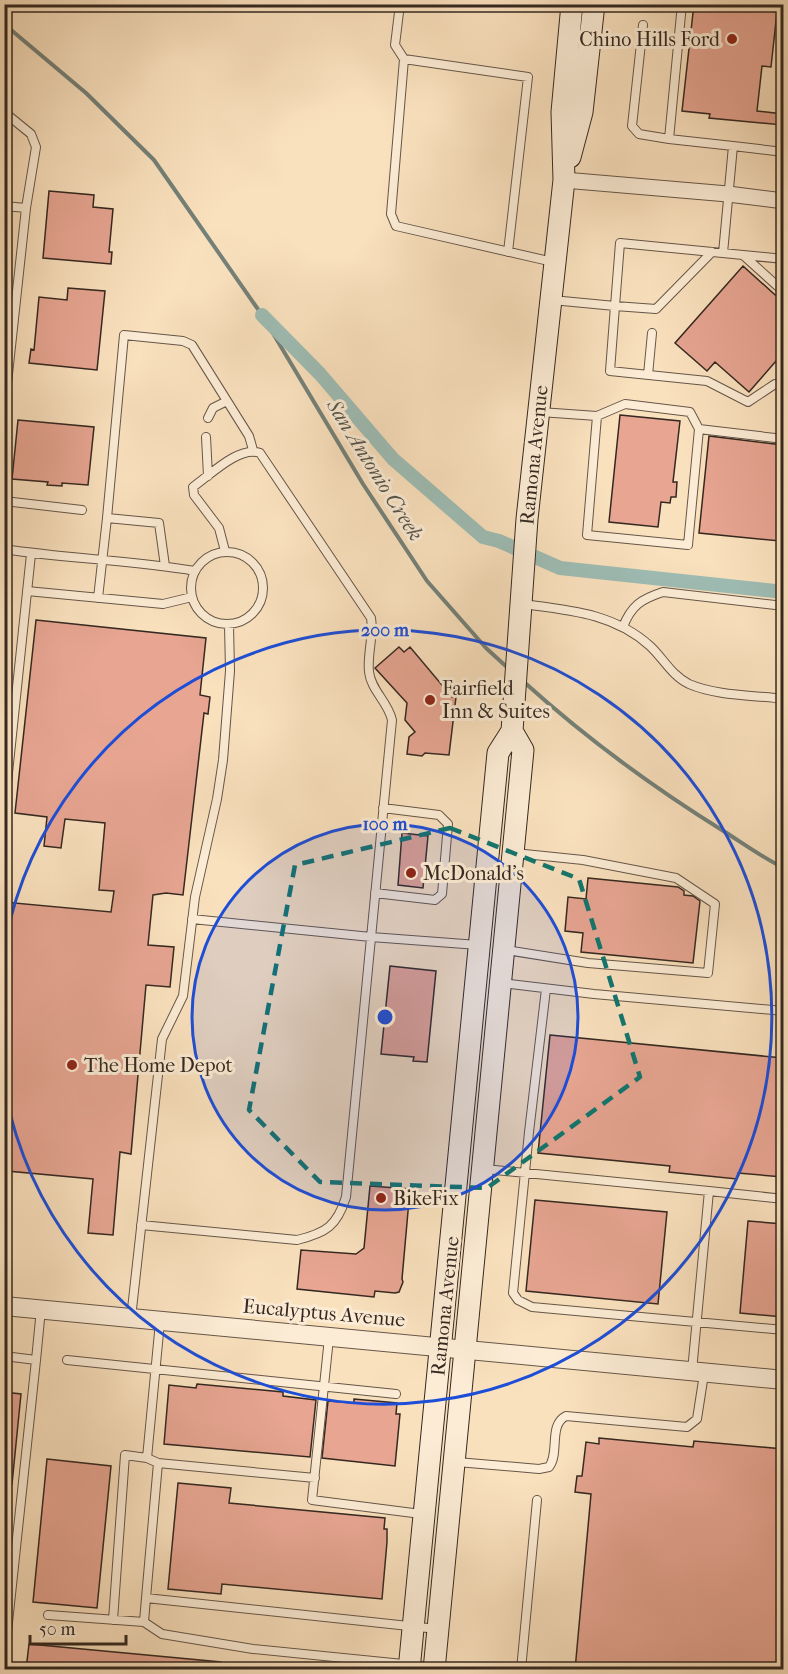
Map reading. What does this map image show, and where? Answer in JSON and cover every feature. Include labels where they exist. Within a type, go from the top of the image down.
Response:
[{"type":"main road","name":"Ramona Avenue","points":[[410,1667],[498,753],[512,731],[527,519],[564,180],[562,112],[572,4]]},
{"type":"main road","name":"Ramona Avenue","points":[[564,180],[582,112],[594,4]]},
{"type":"main road","name":"Ramona Avenue","points":[[434,1668],[484,1169],[522,750],[512,731]]},
{"type":"main road","points":[[480,946],[504,949]]},
{"type":"street","points":[[564,180],[783,201]]},
{"type":"street","name":"Eucalyptus Avenue","points":[[4,1306],[783,1380]]},
{"type":"lane","points":[[400,4],[395,45],[404,59],[391,213],[396,226],[555,262]]},
{"type":"lane","points":[[669,140],[682,4]]},
{"type":"lane","points":[[643,26],[632,126],[639,134],[669,140],[783,152]]},
{"type":"lane","points":[[404,59],[528,77],[508,252]]},
{"type":"lane","points":[[4,112],[31,134],[36,147],[26,208],[4,411]]},
{"type":"lane","points":[[723,253],[733,146]]},
{"type":"lane","points":[[4,206],[26,208]]},
{"type":"lane","points":[[783,259],[620,243],[610,371],[707,381],[748,402],[775,384],[783,385]]},
{"type":"lane","points":[[551,300],[656,309],[712,252]]},
{"type":"lane","points":[[743,255],[783,292]]},
{"type":"lane","points":[[648,375],[652,333]]},
{"type":"lane","points":[[98,598],[124,335],[183,341],[192,345],[249,436],[253,450]]},
{"type":"lane","points":[[208,418],[213,408],[227,401]]},
{"type":"lane","points":[[539,411],[597,416],[625,404],[690,412],[699,429],[688,544],[587,535],[597,416]]},
{"type":"lane","points":[[699,429],[783,438]]},
{"type":"lane","points":[[206,436],[208,476]]},
{"type":"lane","points":[[141,1225],[297,1240],[314,1236],[328,1227],[340,1214],[346,1197],[392,720],[389,708],[373,685],[369,671],[371,618],[260,453],[253,450],[243,453],[193,487],[194,495],[219,528],[225,551]]},
{"type":"lane","points":[[4,501],[82,510]]},
{"type":"lane","points":[[107,518],[159,524],[165,566]]},
{"type":"lane","points":[[4,549],[31,554],[165,566],[195,571]]},
{"type":"lane","points":[[225,551],[239,553],[252,560],[261,572],[264,586],[262,600],[255,612],[243,621],[229,625],[215,623],[202,615],[194,604],[190,590],[195,571],[200,563],[211,555],[225,551]]},
{"type":"lane","points":[[4,811],[31,554]]},
{"type":"lane","points":[[27,591],[163,604],[192,597]]},
{"type":"lane","points":[[623,627],[629,611],[648,597],[663,592],[783,606]]},
{"type":"lane","points":[[520,611],[578,611],[606,618],[634,633],[688,683],[718,691],[783,699]]},
{"type":"lane","points":[[131,1318],[162,1039],[183,996],[192,919],[223,760],[230,671],[229,625]]},
{"type":"lane","points":[[375,893],[435,900],[442,894],[448,824],[439,815],[383,808]]},
{"type":"lane","points":[[504,949],[588,963],[708,973],[714,915],[715,904],[676,878],[583,860],[513,853]]},
{"type":"lane","points":[[192,919],[371,938],[480,946]]},
{"type":"lane","points":[[501,983],[783,1011]]},
{"type":"lane","points":[[546,989],[513,1293],[518,1300],[532,1306],[783,1330]]},
{"type":"lane","points":[[484,1169],[783,1199]]},
{"type":"lane","points":[[455,1462],[539,1469],[549,1467],[554,1458],[557,1424],[566,1416],[687,1426],[697,1419],[697,1322],[709,1191]]},
{"type":"lane","points":[[4,1660],[41,1309]]},
{"type":"lane","points":[[147,1458],[160,1320]]},
{"type":"lane","points":[[329,1336],[312,1500],[424,1515]]},
{"type":"lane","points":[[4,1356],[36,1360]]},
{"type":"lane","points":[[67,1360],[396,1394]]},
{"type":"lane","points":[[113,1620],[125,1455],[158,1462],[315,1478]]},
{"type":"lane","points":[[144,1622],[158,1462]]},
{"type":"lane","points":[[521,1670],[537,1500]]},
{"type":"lane","points":[[146,1598],[438,1629]]},
{"type":"lane","points":[[48,1615],[144,1622],[162,1634],[253,1649],[434,1668]]},
{"type":"highlighted area","points":[[450,828],[579,879],[640,1077],[487,1188],[320,1182],[249,1110],[295,865]]},
{"type":"building","name":"Chino Hills Ford","points":[[694,4],[735,4],[735,7],[777,12],[771,67],[762,66],[757,111],[783,114],[783,125],[709,118],[710,114],[682,111]]},
{"type":"building","points":[[49,191],[94,195],[93,207],[113,209],[109,252],[112,252],[111,264],[43,258]]},
{"type":"building","points":[[743,266],[783,302],[783,353],[749,392],[715,362],[707,371],[675,343]]},
{"type":"building","points":[[68,288],[105,291],[97,370],[29,363],[31,349],[34,350],[39,297],[67,300]]},
{"type":"building","points":[[620,415],[680,421],[673,482],[677,482],[676,497],[671,497],[670,503],[661,502],[658,527],[609,522]]},
{"type":"building","points":[[18,420],[94,427],[88,485],[62,483],[62,486],[47,485],[48,482],[12,479]]},
{"type":"building","points":[[709,436],[783,445],[783,508],[780,541],[699,533]]},
{"type":"building","points":[[36,620],[206,638],[200,695],[210,697],[208,714],[204,713],[183,895],[166,893],[153,895],[148,945],[174,947],[170,987],[146,985],[131,1154],[120,1152],[113,1235],[88,1233],[93,1179],[7,1171],[8,1160],[4,1160],[4,902],[111,912],[114,891],[99,890],[105,823],[65,819],[61,848],[44,846],[47,817],[15,813]]},
{"type":"building","name":"Fairfield Inn & Suites","points":[[399,647],[404,652],[410,647],[452,697],[456,697],[449,755],[407,754],[409,737],[415,732],[405,720],[407,703],[375,668]]},
{"type":"building","points":[[402,833],[428,836],[423,888],[398,885]]},
{"type":"building","points":[[588,878],[678,887],[684,891],[684,895],[693,896],[700,901],[693,963],[581,952],[583,933],[565,931],[568,897],[586,899]]},
{"type":"building","points":[[390,966],[436,971],[427,1062],[413,1061],[414,1057],[381,1054]]},
{"type":"building","points":[[550,1035],[783,1058],[783,1177],[738,1173],[737,1179],[669,1172],[670,1166],[538,1153]]},
{"type":"building","points":[[370,1186],[410,1189],[403,1282],[399,1292],[375,1291],[374,1297],[297,1289],[301,1250],[356,1254],[364,1248]]},
{"type":"building","points":[[535,1200],[667,1212],[658,1304],[526,1291]]},
{"type":"building","points":[[748,1221],[783,1224],[783,1317],[740,1313]]},
{"type":"building","points":[[197,1384],[283,1392],[283,1396],[316,1400],[310,1457],[164,1444],[169,1385],[196,1388]]},
{"type":"building","points":[[4,1392],[21,1394],[12,1484],[4,1484]]},
{"type":"building","points":[[354,1399],[397,1403],[396,1414],[400,1414],[395,1466],[322,1458],[328,1401],[354,1403]]},
{"type":"building","points":[[599,1438],[693,1447],[694,1441],[783,1449],[783,1670],[575,1670],[591,1494],[575,1492],[577,1476],[582,1476],[586,1442],[599,1444]]},
{"type":"building","points":[[47,1459],[111,1466],[97,1608],[33,1602]]},
{"type":"building","points":[[178,1483],[231,1488],[229,1503],[385,1518],[384,1529],[387,1529],[387,1542],[382,1599],[222,1584],[221,1594],[168,1589]]},
{"type":"building","points":[[29,1644],[221,1662],[220,1670],[26,1670]]},
{"type":"waterway","name":"San Antonio Creek","points":[[4,24],[86,93],[154,160],[262,315],[363,484],[427,581],[486,648],[509,669]]},
{"type":"waterway","points":[[262,315],[320,374],[393,459],[483,537],[499,541],[560,568],[784,592]]},
{"type":"waterway","name":"San Antonio Creek","points":[[524,682],[572,723],[647,780],[754,851],[784,868]]},
{"type":"place","name":"Chino Hills Ford","points":[[732,39]]},
{"type":"place","name":"Fairfield Inn & Suites","points":[[430,700]]},
{"type":"place","name":"McDonald's","points":[[411,873]]},
{"type":"place","name":"The Home Depot","points":[[72,1065]]},
{"type":"place","name":"BikeFix","points":[[381,1198]]}]
